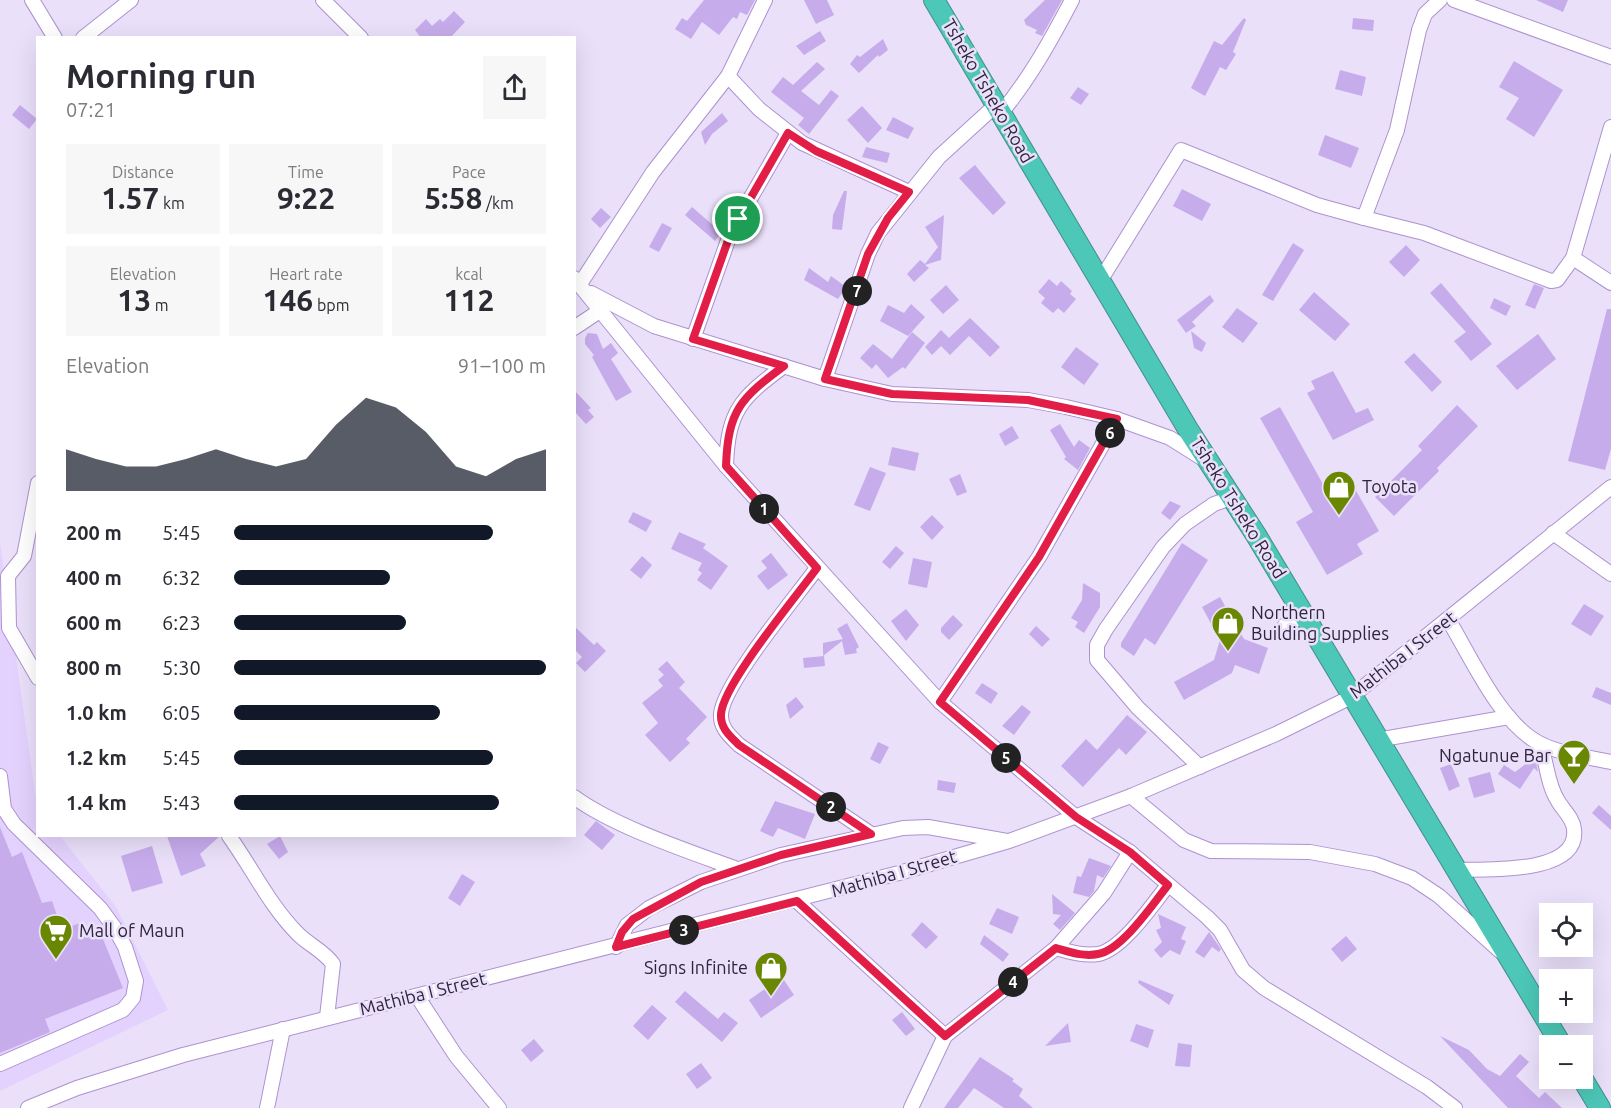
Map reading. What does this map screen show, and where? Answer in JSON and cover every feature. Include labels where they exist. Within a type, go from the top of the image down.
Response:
[{"type":"highway","name":"Tsheko Tsheko Road","points":[[940,4],[998,109],[1100,280],[1555,1035]]},
{"type":"highway","points":[[1589,1089],[1600,1108]]},
{"type":"street","points":[[32,0],[54,36]]},
{"type":"street","points":[[85,36],[131,0]]},
{"type":"street","points":[[323,0],[360,36]]},
{"type":"street","points":[[579,284],[653,172],[728,76],[765,0]]},
{"type":"street","points":[[825,379],[868,254],[888,218],[939,157],[1024,85],[1044,54],[1072,0]]},
{"type":"street","points":[[1364,218],[1397,130],[1419,30],[1425,14],[1440,0]]},
{"type":"street","points":[[1454,0],[1611,57]]},
{"type":"street","points":[[728,76],[759,109],[788,133],[816,151],[909,192]]},
{"type":"street","points":[[1100,280],[1181,150],[1317,205],[1424,233],[1551,281],[1562,276],[1573,258],[1611,127]]},
{"type":"street","points":[[693,339],[731,232],[788,133]]},
{"type":"street","points":[[1573,258],[1611,283]]},
{"type":"street","points":[[579,284],[726,466],[940,702],[1076,817],[1130,852],[1220,930],[1233,958],[1264,988],[1426,1087],[1455,1108]]},
{"type":"street","points":[[579,284],[629,315],[693,339],[825,379],[892,394],[1028,400],[1117,419],[1170,438],[1212,464]]},
{"type":"street","points":[[576,327],[601,310]]},
{"type":"street","points":[[726,466],[727,445],[738,409],[750,391],[784,366]]},
{"type":"street","points":[[940,702],[1039,557],[1117,419]]},
{"type":"street","name":"Mathiba I Street","points":[[28,1108],[76,1088],[327,1017],[797,901],[1009,841],[1131,796],[1200,767],[1351,697],[1449,621],[1552,533],[1611,487]]},
{"type":"street","points":[[36,493],[24,556],[8,576],[9,628],[36,675]]},
{"type":"street","points":[[1200,767],[1138,708],[1097,660],[1095,653],[1106,629],[1163,547],[1185,524],[1214,504],[1231,498]]},
{"type":"street","points":[[1552,533],[1611,574]]},
{"type":"street","points":[[817,568],[729,688],[721,715],[722,724],[739,745],[871,834]]},
{"type":"street","points":[[1285,625],[1304,616]]},
{"type":"street","points":[[1449,621],[1509,717],[1523,732],[1540,744],[1611,762]]},
{"type":"street","points":[[1377,740],[1509,717]]},
{"type":"street","points":[[1456,870],[1528,867],[1565,855],[1570,850],[1574,841],[1573,822],[1550,787],[1540,744]]},
{"type":"street","points":[[0,776],[4,809],[14,824],[100,908],[125,947],[136,981],[133,998],[123,1010],[0,1064]]},
{"type":"street","points":[[1131,796],[1184,840],[1211,851],[1310,852],[1375,864],[1412,878],[1439,896],[1511,960]]},
{"type":"street","points":[[576,798],[589,808],[627,826],[737,869]]},
{"type":"street","points":[[616,947],[627,925],[649,908],[701,882],[737,869],[871,834],[903,828],[928,827],[1009,841]]},
{"type":"street","points":[[230,837],[276,908],[298,934],[328,956],[333,964],[327,1017]]},
{"type":"street","points":[[911,1108],[945,1036],[1056,948],[1104,893],[1130,852]]},
{"type":"street","points":[[1056,948],[1082,955],[1100,954],[1127,934],[1168,885]]},
{"type":"street","points":[[797,901],[945,1036]]},
{"type":"street","points":[[417,996],[456,1056],[498,1108]]},
{"type":"street","points":[[267,1108],[283,1029]]},
{"type":"shaded area","points":[[0,542],[36,800],[36,837],[61,837],[116,907],[168,1010],[0,1091]]},
{"type":"building","points":[[704,0],[755,0],[747,15],[740,12],[737,19],[733,17],[719,35],[702,22],[691,39],[675,29],[682,18],[687,21]]},
{"type":"building","points":[[804,0],[827,0],[834,15],[816,24]]},
{"type":"building","points":[[1045,0],[1062,0],[1042,36],[1035,33],[1037,30],[1026,25],[1024,20]]},
{"type":"building","points":[[1536,0],[1568,0],[1563,12]]},
{"type":"building","points":[[454,11],[465,22],[452,36],[420,36],[415,30],[426,19],[432,26],[440,19],[443,22]]},
{"type":"building","points":[[1244,18],[1246,20],[1233,52],[1236,54],[1226,70],[1220,67],[1205,96],[1191,88],[1214,41],[1222,45]]},
{"type":"building","points":[[1353,18],[1374,20],[1373,31],[1352,29]]},
{"type":"building","points":[[820,31],[826,41],[804,55],[796,46]]},
{"type":"building","points":[[883,39],[888,50],[879,57],[878,55],[859,73],[850,64],[857,55],[860,57]]},
{"type":"building","points":[[1514,61],[1563,90],[1534,137],[1506,119],[1519,98],[1499,87]]},
{"type":"building","points":[[817,62],[825,69],[801,91],[819,105],[831,90],[839,96],[809,134],[798,125],[804,118],[771,92],[783,77],[793,85]]},
{"type":"building","points":[[1340,70],[1366,77],[1362,96],[1335,89]]},
{"type":"building","points":[[1078,87],[1089,94],[1081,105],[1070,98]]},
{"type":"building","points":[[20,105],[36,120],[29,129],[12,115]]},
{"type":"building","points":[[862,106],[882,128],[868,143],[847,120]]},
{"type":"building","points":[[722,113],[728,121],[712,134],[705,145],[701,132]]},
{"type":"building","points":[[893,117],[914,128],[908,139],[886,130]]},
{"type":"building","points":[[1325,135],[1359,148],[1351,168],[1318,155]]},
{"type":"building","points":[[866,147],[890,153],[887,163],[862,157]]},
{"type":"building","points":[[975,165],[1006,203],[993,215],[959,178]]},
{"type":"building","points":[[1182,189],[1211,204],[1202,221],[1173,206]]},
{"type":"building","points":[[844,191],[847,191],[842,230],[832,229],[833,215]]},
{"type":"building","points":[[692,207],[721,232],[715,241],[685,215]]},
{"type":"building","points":[[601,208],[611,217],[600,228],[591,219]]},
{"type":"building","points":[[944,215],[941,260],[925,265],[929,268],[914,282],[907,274],[920,260],[925,264],[938,247],[925,227]]},
{"type":"building","points":[[662,223],[672,228],[659,252],[649,247]]},
{"type":"building","points":[[1293,243],[1304,250],[1273,301],[1262,295]]},
{"type":"building","points":[[1406,245],[1420,260],[1404,277],[1389,262]]},
{"type":"building","points":[[809,268],[828,282],[831,276],[846,287],[838,299],[804,280]]},
{"type":"building","points":[[1049,279],[1057,286],[1061,281],[1072,291],[1070,294],[1076,299],[1064,313],[1058,308],[1053,313],[1041,303],[1045,298],[1038,292]]},
{"type":"building","points":[[1441,283],[1492,344],[1471,361],[1454,341],[1466,332],[1430,293]]},
{"type":"building","points":[[1534,284],[1544,288],[1535,309],[1525,305]]},
{"type":"building","points":[[946,285],[959,300],[943,314],[930,300]]},
{"type":"building","points":[[1314,292],[1350,324],[1335,341],[1299,310]]},
{"type":"building","points":[[1210,295],[1214,301],[1192,322],[1196,326],[1186,333],[1177,320]]},
{"type":"building","points":[[1494,298],[1511,306],[1506,316],[1490,308]]},
{"type":"building","points":[[911,304],[925,317],[908,336],[880,321],[888,305],[904,313]]},
{"type":"building","points":[[1237,308],[1258,323],[1243,343],[1222,327]]},
{"type":"building","points":[[1607,309],[1611,309],[1611,449],[1605,470],[1568,461]]},
{"type":"building","points":[[970,318],[1000,347],[990,357],[969,336],[950,355],[941,346],[932,355],[925,347],[941,330],[949,338]]},
{"type":"building","points":[[1191,331],[1206,343],[1202,352],[1194,348]]},
{"type":"building","points":[[912,332],[925,343],[905,369],[903,367],[888,378],[876,364],[872,369],[860,358],[873,344],[892,359]]},
{"type":"building","points":[[588,333],[597,334],[603,349],[611,343],[618,353],[611,359],[632,392],[616,401],[592,357],[594,355],[585,344]]},
{"type":"building","points":[[1538,334],[1556,359],[1517,390],[1496,366]]},
{"type":"building","points":[[1076,347],[1099,364],[1084,385],[1061,367]]},
{"type":"building","points":[[1414,353],[1442,382],[1432,392],[1404,362]]},
{"type":"building","points":[[1333,371],[1356,413],[1368,408],[1374,420],[1333,440],[1307,393],[1315,389],[1311,381]]},
{"type":"building","points":[[576,392],[591,408],[588,410],[594,417],[586,424],[576,413]]},
{"type":"building","points":[[1457,405],[1478,426],[1437,468],[1439,471],[1394,516],[1375,497],[1422,450],[1418,446]]},
{"type":"building","points":[[1280,407],[1324,486],[1346,473],[1379,531],[1357,544],[1363,554],[1327,575],[1296,522],[1313,512],[1260,418]]},
{"type":"building","points":[[1060,424],[1074,447],[1079,440],[1090,448],[1078,470],[1064,459],[1066,457],[1050,430]]},
{"type":"building","points":[[1012,426],[1019,438],[1005,446],[999,434]]},
{"type":"building","points":[[892,447],[919,453],[915,471],[888,465]]},
{"type":"building","points":[[870,467],[886,473],[870,511],[854,505]]},
{"type":"building","points":[[960,474],[967,492],[957,496],[949,479]]},
{"type":"building","points":[[1170,501],[1181,506],[1170,520],[1161,513]]},
{"type":"building","points":[[633,512],[652,521],[646,532],[628,522]]},
{"type":"building","points":[[932,515],[944,527],[932,540],[920,527]]},
{"type":"building","points":[[679,532],[706,544],[703,548],[728,566],[711,590],[697,580],[702,573],[698,570],[702,563],[671,549]]},
{"type":"building","points":[[1182,543],[1208,560],[1155,645],[1145,638],[1134,656],[1121,647],[1121,643]]},
{"type":"building","points":[[896,546],[904,553],[890,569],[882,562]]},
{"type":"building","points":[[771,553],[788,575],[768,590],[757,576],[767,568],[761,561]]},
{"type":"building","points":[[642,556],[652,565],[641,579],[630,570]]},
{"type":"building","points":[[913,558],[932,562],[927,588],[908,584]]},
{"type":"building","points":[[1083,583],[1100,593],[1100,607],[1084,633],[1075,627],[1078,622],[1071,618],[1082,600]]},
{"type":"building","points":[[1220,597],[1244,639],[1268,648],[1259,674],[1235,665],[1232,673],[1184,700],[1174,682],[1214,660],[1220,640],[1202,607]]},
{"type":"building","points":[[1584,604],[1604,616],[1591,636],[1571,624]]},
{"type":"building","points":[[906,609],[919,625],[906,641],[891,621]]},
{"type":"building","points":[[953,615],[963,625],[949,640],[941,632],[941,628]]},
{"type":"building","points":[[847,623],[859,647],[856,649],[857,653],[845,655],[842,641],[823,656],[823,643],[843,639],[837,629]]},
{"type":"building","points":[[1036,626],[1050,639],[1042,647],[1029,634]]},
{"type":"building","points":[[576,628],[594,645],[597,642],[606,651],[585,672],[576,663],[582,657],[576,651]]},
{"type":"building","points":[[824,656],[825,666],[804,668],[803,658]]},
{"type":"building","points":[[667,661],[685,682],[679,688],[707,717],[686,739],[690,743],[670,762],[645,735],[658,723],[642,703],[663,686],[658,680],[664,675],[658,669]]},
{"type":"building","points":[[982,683],[998,693],[991,704],[975,693]]},
{"type":"building","points":[[1596,687],[1611,693],[1611,705],[1592,697]]},
{"type":"building","points":[[796,697],[804,707],[790,719],[786,705]]},
{"type":"building","points":[[1022,705],[1031,712],[1014,735],[1002,726]]},
{"type":"building","points":[[1127,715],[1147,732],[1126,755],[1119,748],[1083,787],[1061,766],[1086,739],[1097,750]]},
{"type":"building","points":[[878,742],[889,747],[880,764],[870,759]]},
{"type":"building","points":[[1535,757],[1538,772],[1534,768],[1520,789],[1498,774],[1504,765],[1515,772]]},
{"type":"building","points":[[1451,764],[1460,786],[1449,791],[1440,768]]},
{"type":"building","points":[[1490,772],[1495,792],[1474,798],[1468,778]]},
{"type":"building","points":[[938,780],[956,783],[954,793],[937,790]]},
{"type":"building","points":[[775,801],[815,814],[805,839],[778,828],[773,837],[760,831]]},
{"type":"building","points":[[1599,805],[1611,816],[1611,830],[1592,813]]},
{"type":"building","points":[[596,821],[615,835],[602,850],[584,835]]},
{"type":"building","name":"Mall of Maun","points":[[0,827],[12,857],[22,852],[42,903],[52,901],[62,930],[82,922],[86,932],[98,927],[123,988],[45,1019],[50,1032],[0,1053]]},
{"type":"building","points":[[167,837],[219,837],[200,854],[206,866],[181,876]]},
{"type":"building","points":[[280,837],[288,852],[279,859],[267,844]]},
{"type":"building","points":[[152,846],[163,883],[132,892],[121,856]]},
{"type":"building","points":[[1089,858],[1111,866],[1103,878],[1097,875],[1094,891],[1089,897],[1073,893],[1077,876],[1081,877]]},
{"type":"building","points":[[462,874],[475,882],[460,906],[448,898]]},
{"type":"building","points":[[1052,894],[1075,913],[1060,930],[1053,924],[1061,915],[1053,914]]},
{"type":"building","points":[[997,908],[1019,917],[1012,934],[989,924]]},
{"type":"building","points":[[1158,914],[1186,927],[1181,939],[1186,941],[1180,955],[1170,950],[1161,958],[1154,950],[1162,942],[1156,930],[1161,928]]},
{"type":"building","points":[[922,922],[938,937],[926,949],[911,935]]},
{"type":"building","points":[[1209,932],[1221,949],[1219,952],[1212,947],[1204,958],[1195,952]]},
{"type":"building","points":[[984,935],[1009,954],[1003,962],[980,944]]},
{"type":"building","points":[[1346,936],[1357,949],[1342,962],[1331,949]]},
{"type":"building","points":[[782,977],[794,995],[761,1018],[749,1000]]},
{"type":"building","points":[[1139,980],[1174,995],[1169,1005],[1138,983]]},
{"type":"building","points":[[685,991],[718,1019],[724,1012],[738,1023],[722,1042],[675,1002]]},
{"type":"building","points":[[652,1005],[667,1018],[648,1040],[633,1026]]},
{"type":"building","points":[[902,1012],[915,1029],[906,1036],[892,1020]]},
{"type":"building","points":[[1068,1023],[1071,1042],[1045,1046]]},
{"type":"building","points":[[1136,1024],[1154,1030],[1148,1048],[1130,1041]]},
{"type":"building","points":[[1440,1036],[1469,1050],[1487,1069],[1500,1076],[1520,1054],[1529,1062],[1516,1076],[1539,1098],[1545,1092],[1562,1108],[1508,1108]]},
{"type":"building","points":[[534,1039],[544,1051],[531,1062],[521,1050]]},
{"type":"building","points":[[1178,1043],[1192,1045],[1190,1067],[1175,1066]]},
{"type":"building","points":[[980,1057],[1014,1079],[1012,1081],[1023,1089],[1019,1096],[1033,1108],[1004,1108],[974,1088],[958,1108],[944,1108]]},
{"type":"building","points":[[701,1063],[712,1078],[697,1089],[686,1074]]},
{"type":"place","name":"Toyota","points":[[1339,516]]},
{"type":"place","name":"Northern Building Supplies","points":[[1228,652]]},
{"type":"place","name":"Ngatunue Bar","points":[[1574,785]]},
{"type":"place","name":"Mall of Maun","points":[[56,960]]},
{"type":"place","name":"Signs Infinite","points":[[771,997]]},
{"type":"route","points":[[788,133],[816,151],[909,192],[878,233],[868,254],[858,290],[825,379],[892,394],[1028,400],[1117,419],[1039,557],[940,702],[1076,817],[1130,852],[1168,885],[1127,934],[1113,946],[1100,954],[1082,955],[1056,948],[945,1036],[797,901],[616,947],[622,932],[633,919],[665,899],[701,882],[781,855],[871,834],[739,745],[726,732],[722,724],[723,701],[729,688],[817,568],[726,466],[731,426],[738,409],[750,391],[784,366],[693,339],[731,232],[738,219],[788,133]]}]
